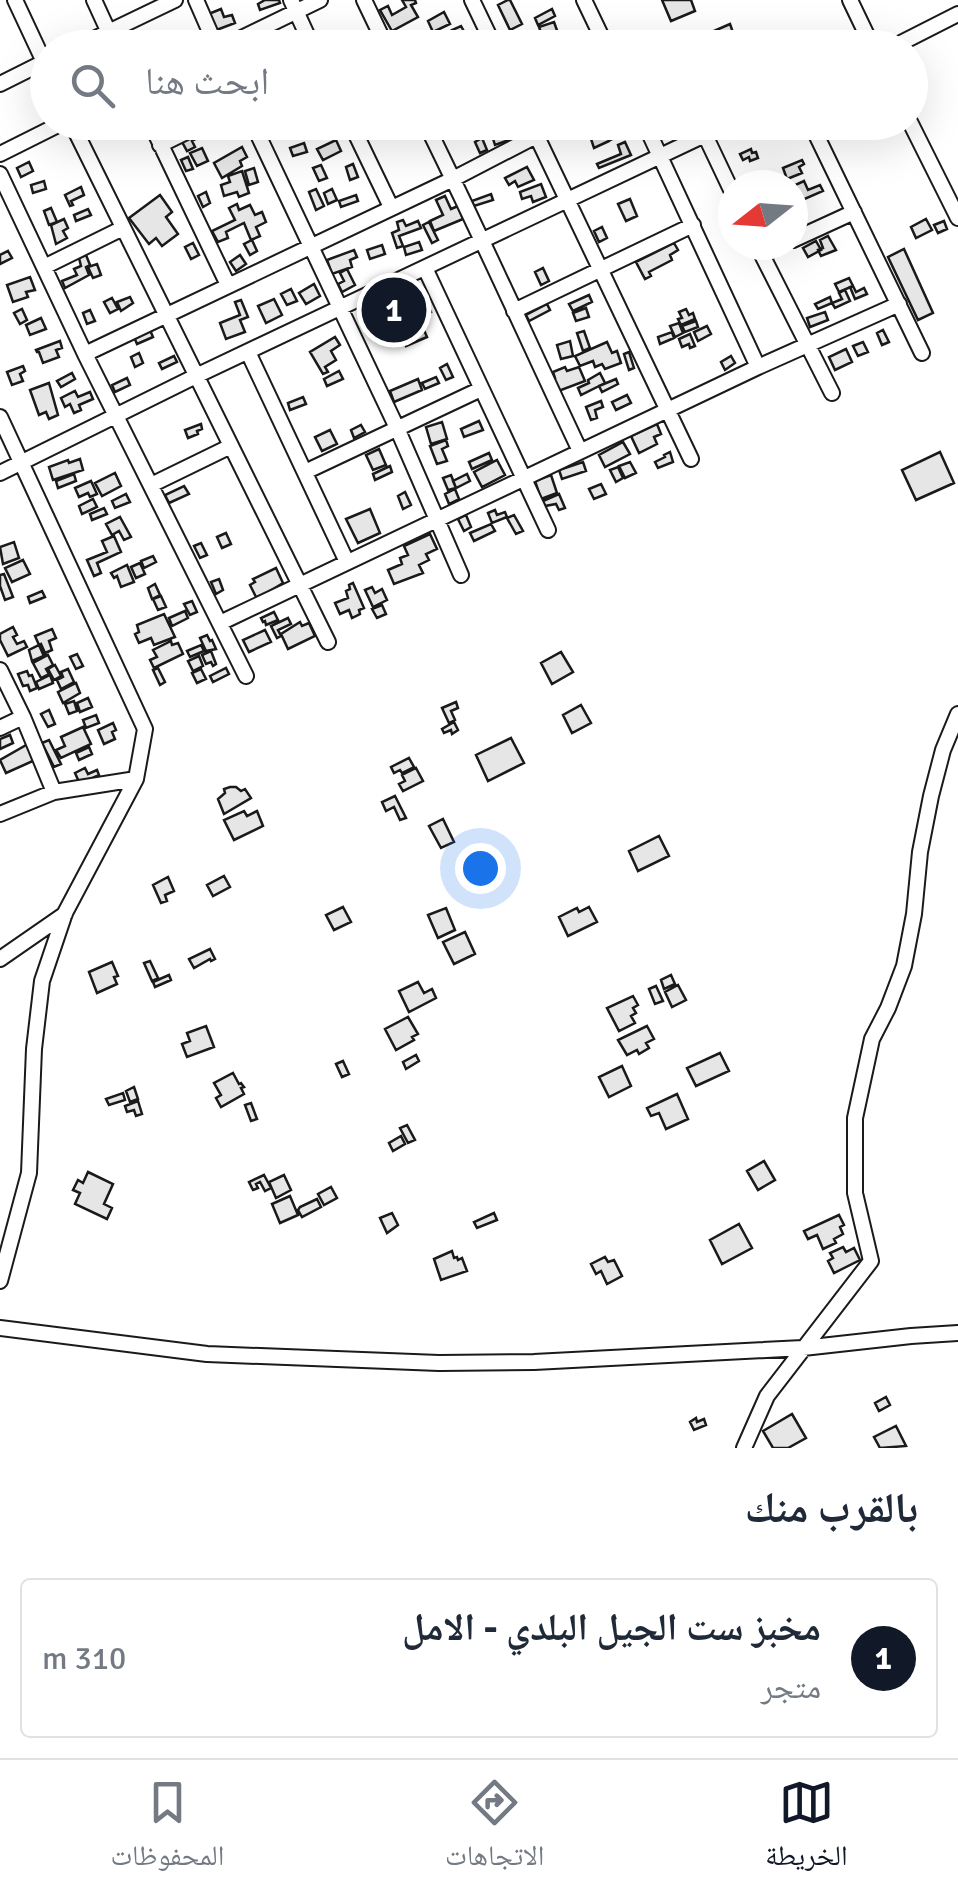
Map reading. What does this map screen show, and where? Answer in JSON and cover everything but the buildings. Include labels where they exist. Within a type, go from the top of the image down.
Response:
[{"type":"street","points":[[15,0],[30,30]]},
{"type":"street","points":[[94,0],[109,30]]},
{"type":"street","points":[[111,30],[176,0]]},
{"type":"street","points":[[196,0],[210,30]]},
{"type":"street","points":[[251,30],[294,6],[320,0]]},
{"type":"street","points":[[364,0],[378,30]]},
{"type":"street","points":[[472,0],[486,30]]},
{"type":"street","points":[[584,0],[598,30]]},
{"type":"street","points":[[850,0],[864,30]]},
{"type":"street","points":[[294,6],[305,30]]},
{"type":"street","points":[[926,30],[958,14]]},
{"type":"street","points":[[0,84],[30,69]]},
{"type":"street","points":[[0,154],[30,140]]},
{"type":"street","points":[[77,140],[328,642]]},
{"type":"street","points":[[158,140],[228,285]]},
{"type":"street","points":[[160,145],[170,140]]},
{"type":"street","points":[[260,140],[461,575]]},
{"type":"street","points":[[359,140],[391,207]]},
{"type":"street","points":[[433,140],[580,451]]},
{"type":"street","points":[[86,354],[453,179],[515,140]]},
{"type":"street","points":[[538,140],[691,460]]},
{"type":"street","points":[[652,140],[758,366]]},
{"type":"street","points":[[0,474],[196,376],[695,140]]},
{"type":"street","points":[[707,140],[722,170]]},
{"type":"street","points":[[819,140],[922,353]]},
{"type":"street","points":[[919,140],[958,218]]},
{"type":"street","points":[[0,174],[246,676]]},
{"type":"street","points":[[808,233],[854,212]]},
{"type":"street","points":[[514,312],[693,225]]},
{"type":"street","points":[[44,267],[123,228]]},
{"type":"street","points":[[765,260],[832,393]]},
{"type":"street","points":[[425,268],[548,530]]},
{"type":"street","points":[[220,623],[758,366],[898,304]]},
{"type":"street","points":[[248,352],[347,562]]},
{"type":"street","points":[[305,472],[481,389]]},
{"type":"street","points":[[0,417],[145,729],[136,779],[65,913],[42,981],[34,1049],[29,1173],[0,1281]]},
{"type":"street","points":[[151,485],[231,446]]},
{"type":"street","points":[[0,670],[54,792]]},
{"type":"street","points":[[744,1448],[767,1396],[871,1261],[855,1193],[854,1118],[872,1039],[904,966],[931,796],[958,714]]},
{"type":"street","points":[[0,728],[23,717]]},
{"type":"street","points":[[0,814],[54,792],[136,779]]},
{"type":"street","points":[[0,959],[65,913]]},
{"type":"street","points":[[0,1328],[207,1354],[439,1363],[803,1348],[958,1333]]},
{"type":"place","name":"مخبز ست الجيل البلدي - الامل","points":[[394,310]]}]
